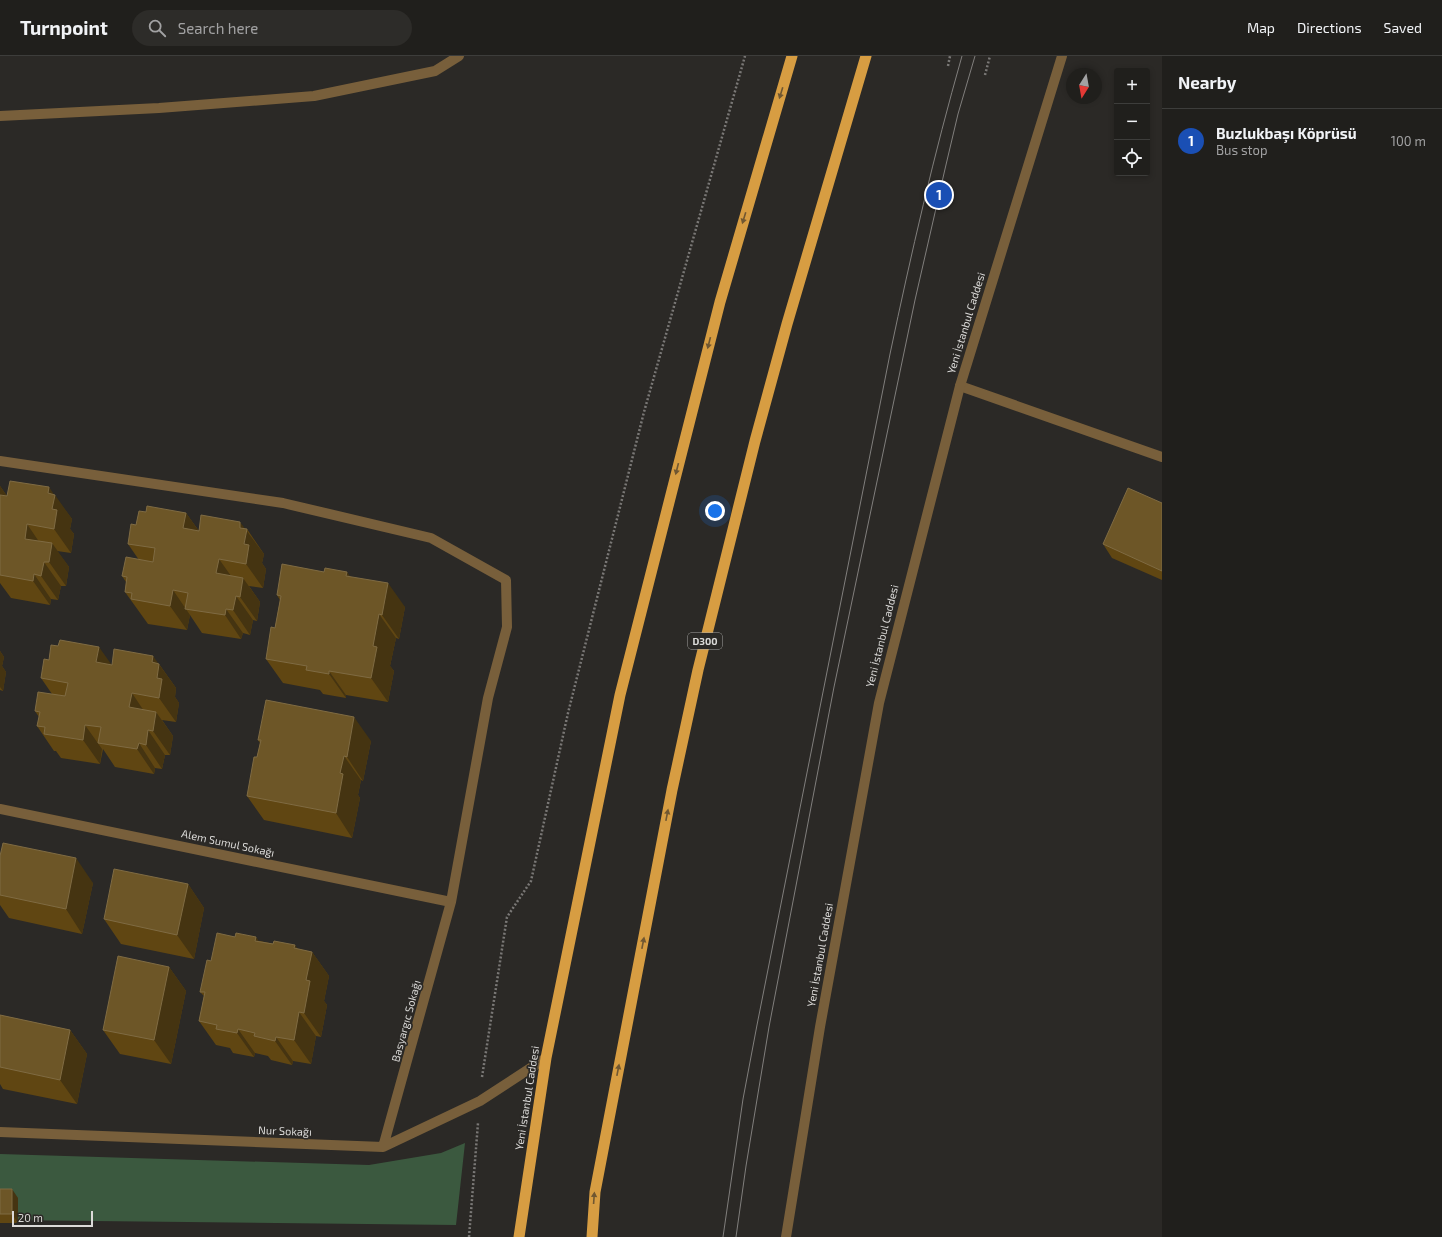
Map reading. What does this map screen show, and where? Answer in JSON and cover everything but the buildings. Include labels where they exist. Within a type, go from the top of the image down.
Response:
[{"type":"highway","name":"Yeni İstanbul Caddesi","points":[[518,1237],[546,1058],[620,696],[720,302],[792,56]]},
{"type":"highway","name":"D300","points":[[592,1237],[594,1192],[672,790],[698,670],[755,441],[787,324],[866,56]]},
{"type":"street","points":[[0,116],[159,108],[314,96],[435,71],[459,56]]},
{"type":"street","name":"Yeni İstanbul Caddesi","points":[[786,1237],[820,1027],[879,703],[960,386],[1062,56]]},
{"type":"street","points":[[960,386],[1162,457]]},
{"type":"street","name":"Basyargıc Sokağı","points":[[0,461],[283,503],[431,538],[506,580],[507,627],[488,698],[451,902],[383,1147]]},
{"type":"street","name":"Alem Sumul Sokağı","points":[[0,809],[451,902]]},
{"type":"street","name":"Nur Sokağı","points":[[0,1132],[383,1147],[480,1101],[546,1058]]},
{"type":"path","points":[[469,1237],[483,1071],[507,917],[531,881],[568,713],[642,419],[745,56]]},
{"type":"path","points":[[948,66],[950,56]]},
{"type":"path","points":[[984,75],[990,56]]},
{"type":"green space","points":[[465,1143],[456,1225],[0,1220],[0,1154],[369,1165],[441,1153]]},
{"type":"tram line","points":[[723,1237],[743,1099],[890,354],[923,204],[962,56]]},
{"type":"tram line","points":[[736,1237],[769,1027],[834,687],[915,300],[958,114],[975,56]]},
{"type":"place","name":"Buzlukbaşı Köprüsü","points":[[939,195]]}]
